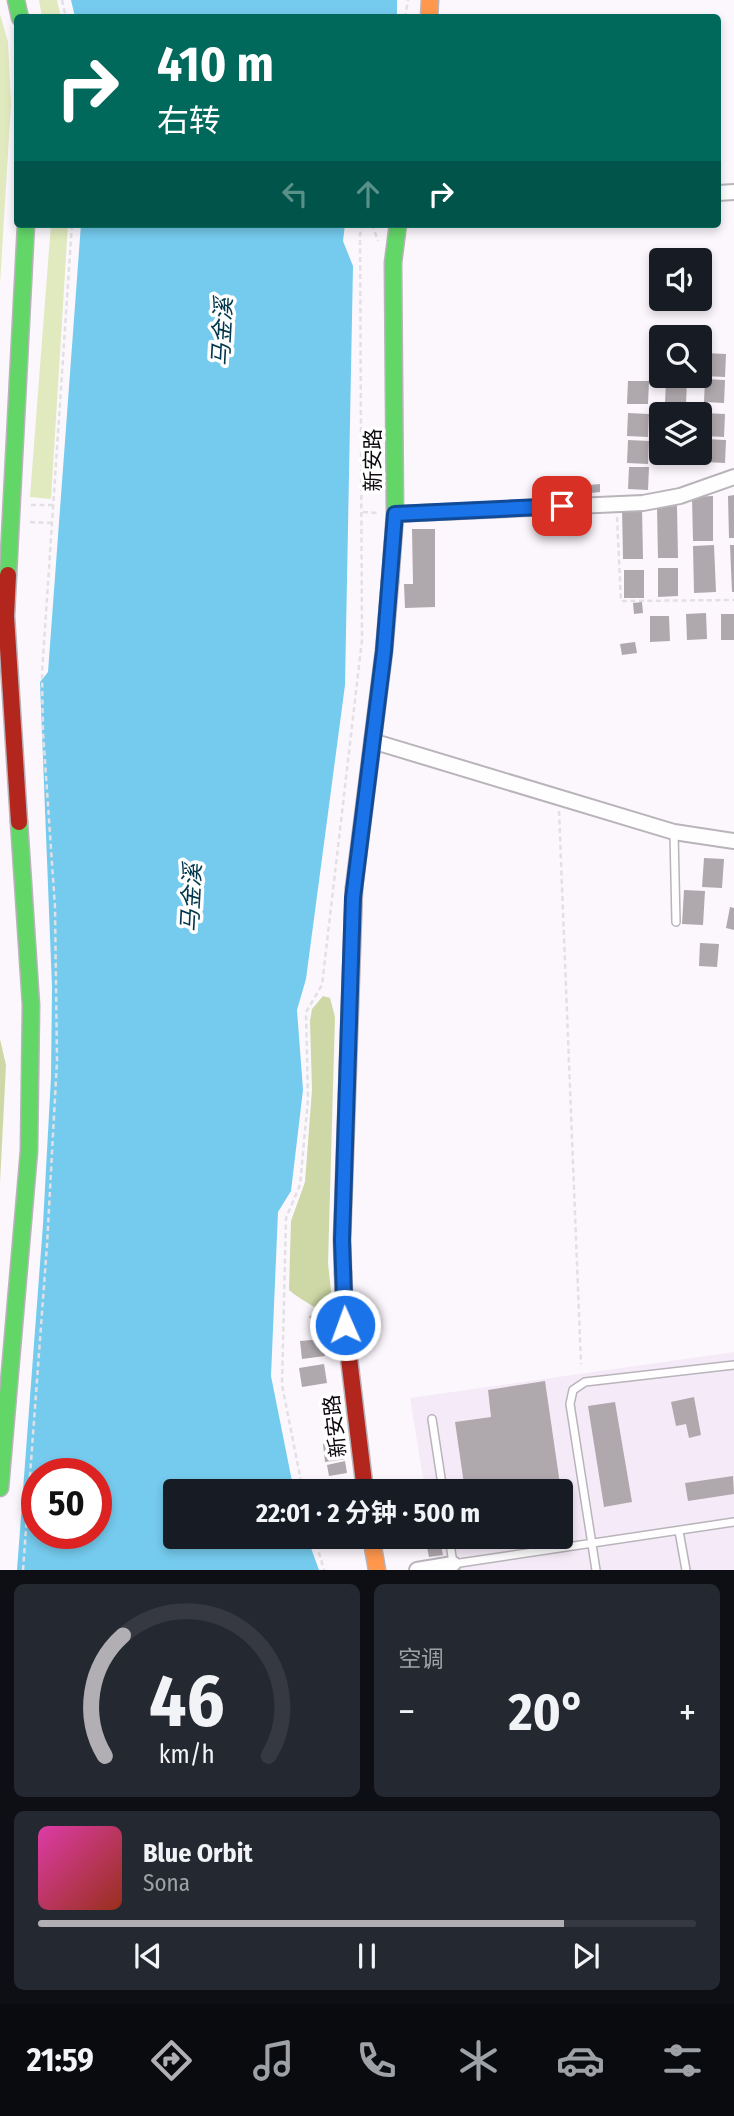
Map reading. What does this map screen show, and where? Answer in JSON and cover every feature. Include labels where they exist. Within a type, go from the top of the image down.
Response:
[{"type":"main road","points":[[0,1488],[29,1151],[31,1005],[3,608],[6,494],[26,228]]},
{"type":"main road","name":"新安路","points":[[364,1479],[345,1325],[342,1240],[353,898],[384,651],[395,514],[393,263],[397,228]]},
{"type":"main road","points":[[373,1549],[377,1570]]},
{"type":"street","points":[[395,514],[643,503],[680,496],[734,477]]},
{"type":"street","points":[[372,741],[674,832],[734,841]]},
{"type":"street","points":[[417,1570],[454,1567]]},
{"type":"lane","points":[[674,832],[676,922]]},
{"type":"lane","points":[[596,1570],[570,1404],[573,1390],[585,1382],[734,1365]]},
{"type":"lane","points":[[432,1419],[441,1479]]},
{"type":"lane","points":[[451,1549],[454,1567],[734,1522]]},
{"type":"lane","points":[[679,1531],[686,1570]]},
{"type":"path","points":[[42,673],[72,228]]},
{"type":"path","points":[[301,1479],[282,1385],[286,1218],[300,1185],[308,1099],[306,1012],[322,985],[362,640],[362,228]]},
{"type":"path","points":[[617,503],[621,601],[734,600]]},
{"type":"path","points":[[31,505],[53,505]]},
{"type":"path","points":[[30,522],[52,523]]},
{"type":"path","points":[[559,797],[581,1364]]},
{"type":"path","points":[[318,1549],[324,1570]]},
{"type":"shaded area","points":[[734,1352],[734,1570],[437,1570],[434,1549],[573,1549],[573,1479],[423,1479],[410,1398]]},
{"type":"green space","points":[[39,0],[57,0],[60,14],[41,14]]},
{"type":"green space","points":[[0,14],[8,42],[11,104],[0,284]]},
{"type":"green space","points":[[51,228],[68,228],[51,499],[30,497]]},
{"type":"green space","points":[[323,996],[330,998],[335,1017],[328,1263],[333,1310],[331,1315],[324,1315],[289,1290],[291,1221],[305,1182],[312,1090],[310,1021],[312,1009]]},
{"type":"green space","points":[[0,1039],[6,1065],[0,1183]]},
{"type":"water","points":[[71,0],[397,0],[397,14],[74,14]]},
{"type":"water","name":"马金溪","points":[[81,228],[345,228],[343,241],[353,266],[345,685],[306,979],[297,1010],[303,1090],[291,1191],[278,1212],[271,1376],[292,1479],[163,1479],[163,1549],[311,1549],[319,1570],[17,1570],[21,1517],[21,1549],[112,1549],[112,1458],[25,1458],[43,1224],[51,1077],[52,987],[40,682],[48,672]]},
{"type":"building","points":[[712,353],[726,354],[725,377],[712,376]]},
{"type":"building","points":[[712,379],[725,380],[724,403],[704,402],[705,388],[712,388]]},
{"type":"building","points":[[628,381],[649,381],[648,404],[627,404]]},
{"type":"building","points":[[666,388],[687,388],[686,402],[665,402]]},
{"type":"building","points":[[628,413],[649,414],[648,437],[627,436]]},
{"type":"building","points":[[712,413],[725,414],[724,437],[712,436]]},
{"type":"building","points":[[712,439],[726,440],[725,463],[712,462]]},
{"type":"building","points":[[628,440],[649,441],[648,464],[627,463]]},
{"type":"building","points":[[629,467],[649,467],[648,490],[628,489]]},
{"type":"building","points":[[600,484],[600,492],[590,493],[589,485]]},
{"type":"building","points":[[734,495],[734,538],[729,538],[728,496]]},
{"type":"building","points":[[713,496],[713,541],[693,541],[692,497]]},
{"type":"building","points":[[677,506],[678,558],[658,558],[657,507]]},
{"type":"building","points":[[642,507],[643,559],[623,559],[622,508]]},
{"type":"building","points":[[412,529],[435,529],[435,607],[405,608],[404,584],[413,584]]},
{"type":"building","points":[[714,545],[716,592],[694,593],[693,546]]},
{"type":"building","points":[[730,545],[734,545],[734,592],[732,592]]},
{"type":"building","points":[[658,568],[678,568],[678,596],[658,597]]},
{"type":"building","points":[[624,570],[644,570],[644,598],[624,598]]},
{"type":"building","points":[[642,602],[643,613],[634,614],[633,603]]},
{"type":"building","points":[[706,613],[707,639],[687,640],[686,614]]},
{"type":"building","points":[[721,614],[734,614],[734,640],[721,640]]},
{"type":"building","points":[[650,616],[669,616],[670,641],[650,642]]},
{"type":"building","points":[[635,642],[637,653],[622,655],[620,644]]},
{"type":"building","points":[[704,858],[724,859],[722,888],[702,887]]},
{"type":"building","points":[[684,890],[705,891],[703,925],[682,924]]},
{"type":"building","points":[[730,907],[734,908],[734,930],[726,928]]},
{"type":"building","points":[[700,943],[719,944],[717,967],[699,966]]},
{"type":"building","points":[[315,1312],[325,1323],[318,1328],[309,1317]]},
{"type":"building","points":[[323,1339],[325,1356],[302,1359],[300,1341]]},
{"type":"building","points":[[324,1364],[327,1383],[302,1387],[299,1368]]},
{"type":"building","points":[[545,1381],[559,1479],[463,1479],[455,1422],[491,1417],[488,1390]]},
{"type":"building","points":[[694,1397],[701,1435],[689,1438],[686,1424],[676,1426],[671,1402]]},
{"type":"building","points":[[615,1402],[632,1502],[604,1507],[588,1406]]},
{"type":"building","points":[[343,1440],[346,1459],[325,1462],[323,1444]]},
{"type":"building","points":[[345,1461],[347,1473],[329,1476],[327,1465]]},
{"type":"building","points":[[733,1476],[734,1494],[688,1501],[685,1483]]},
{"type":"building","points":[[427,1549],[442,1549],[443,1555],[429,1557]]},
{"type":"traffic: fast","points":[[16,0],[19,14]]},
{"type":"traffic: fast","points":[[8,575],[26,228]]},
{"type":"traffic: fast","points":[[390,582],[395,514],[393,263],[397,228]]},
{"type":"traffic: fast","points":[[0,1488],[29,1151],[31,1005],[19,822]]},
{"type":"traffic: slow","points":[[429,14],[430,0]]},
{"type":"traffic: slow","points":[[343,1273],[354,888]]},
{"type":"traffic: slow","points":[[373,1549],[377,1570]]},
{"type":"traffic: jam","points":[[8,575],[6,616],[19,822]]},
{"type":"traffic: jam","points":[[354,888],[384,651],[390,582]]},
{"type":"traffic: jam","points":[[343,1273],[345,1325],[364,1479]]},
{"type":"route","points":[[345,1325],[342,1240],[353,898],[384,651],[395,514],[562,506]]}]
